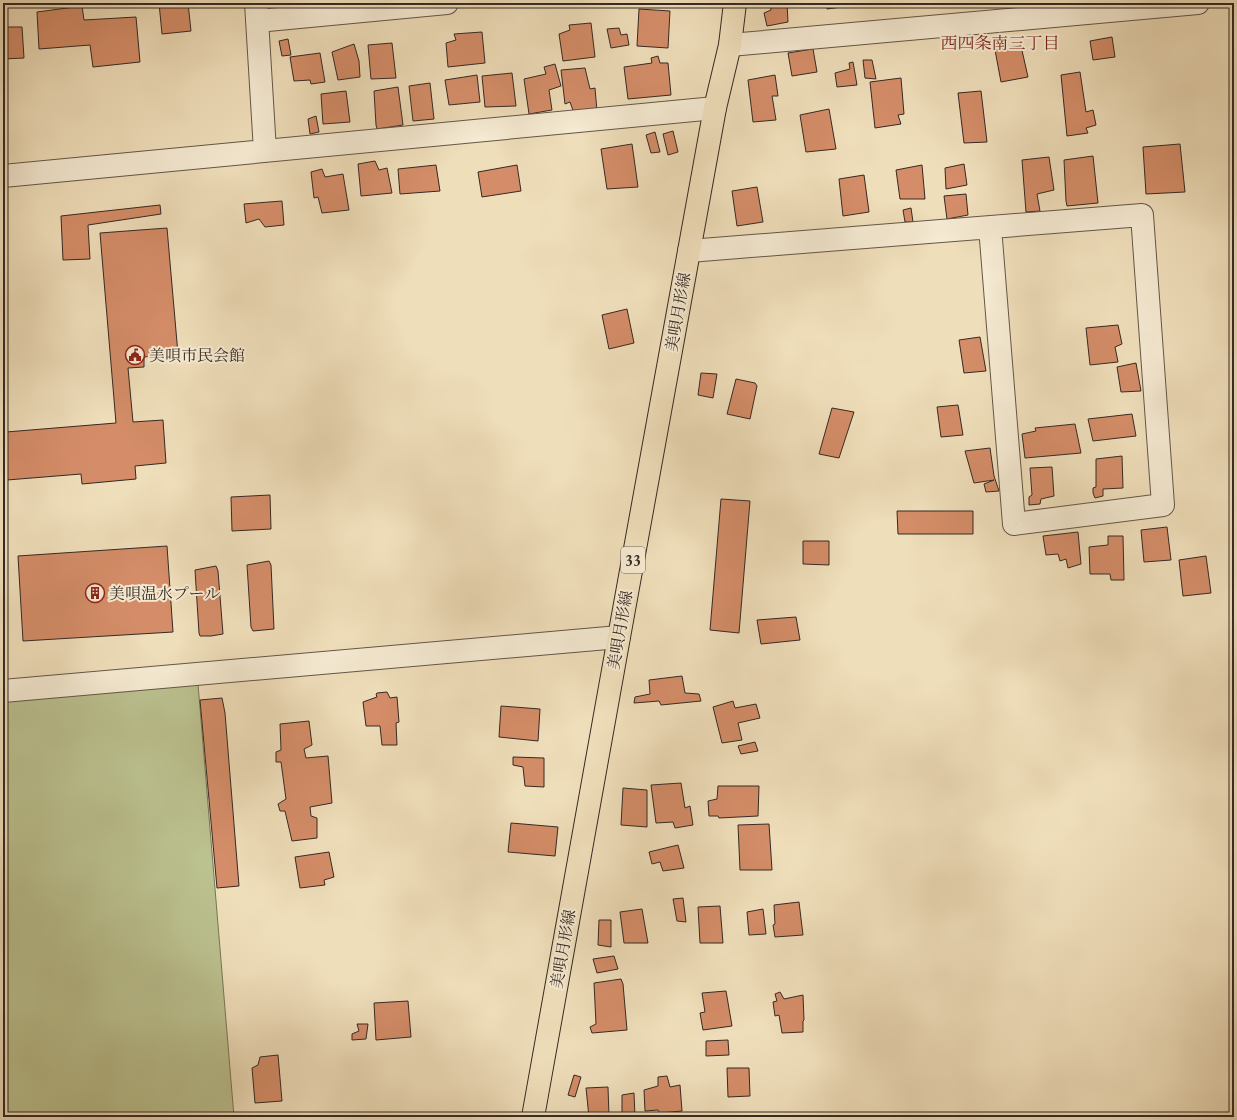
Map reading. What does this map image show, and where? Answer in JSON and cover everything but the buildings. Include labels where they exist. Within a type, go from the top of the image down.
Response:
[{"type":"main road","name":"美唄月形線","points":[[533,1117],[618,637],[715,108],[730,46],[735,3]]},
{"type":"street","points":[[264,151],[257,12],[447,3]]},
{"type":"street","points":[[730,46],[1198,3]]},
{"type":"street","points":[[3,176],[715,108]]},
{"type":"street","points":[[689,251],[990,227],[1142,215],[1164,505],[1014,524],[990,227]]},
{"type":"street","points":[[3,691],[618,637]]},
{"type":"green space","points":[[198,684],[234,1117],[3,1117],[3,700]]},
{"type":"place","name":"美唄市民会館","points":[[135,355]]},
{"type":"place","name":"美唄温水プール","points":[[95,593]]},
{"type":"district","name":"西四条南三丁目","points":[[1000,43]]}]
